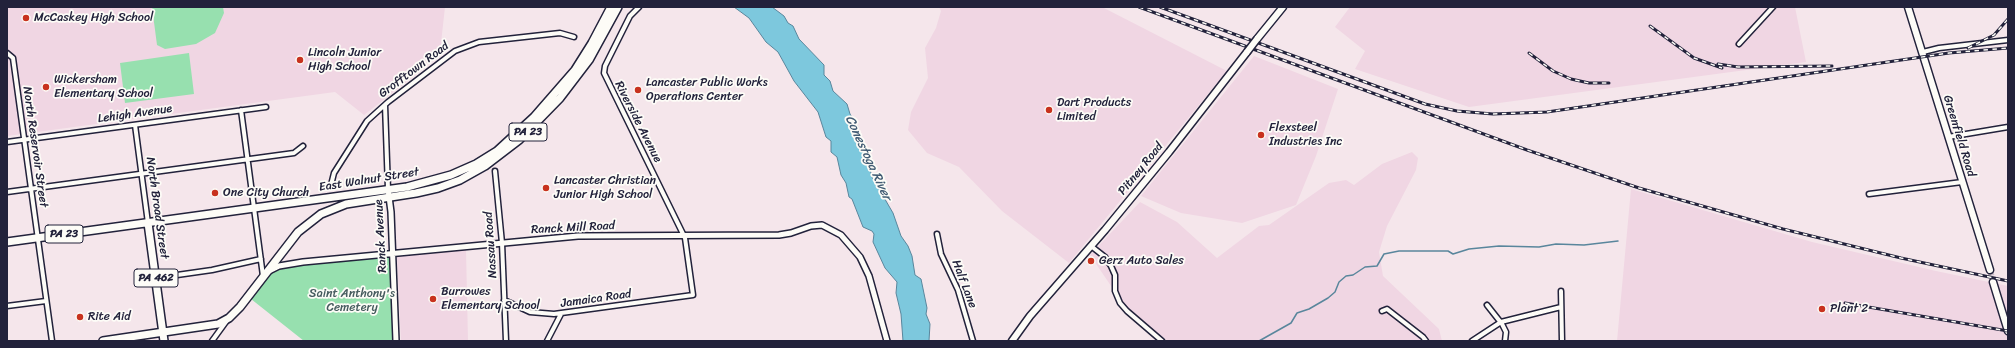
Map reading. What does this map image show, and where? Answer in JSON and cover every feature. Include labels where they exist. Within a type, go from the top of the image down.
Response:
[{"type":"main road","name":"East Walnut Street","points":[[7,242],[422,184],[451,175],[484,159],[506,144],[534,118],[566,82],[592,43],[611,7]]},
{"type":"main road","name":"East Walnut Street","points":[[268,271],[298,232],[315,218],[330,209],[352,202],[424,192],[454,182],[479,170],[509,148],[542,118],[570,86],[597,46],[618,7]]},
{"type":"main road","name":"Pitney Road","points":[[1012,341],[1030,316],[1091,246],[1169,152],[1283,7]]},
{"type":"main road","name":"Greenfield Road","points":[[1908,7],[1990,270]]},
{"type":"main road","name":"North Broad Street","points":[[148,223],[164,341]]},
{"type":"main road","name":"PA 23","points":[[102,341],[213,326],[229,318],[268,271]]},
{"type":"main road","points":[[1993,282],[2008,331]]},
{"type":"street","name":"Riverside Avenue","points":[[639,7],[630,16],[605,66],[604,73],[684,235],[693,295]]},
{"type":"street","points":[[1739,44],[1772,8]]},
{"type":"street","name":"Grofftown Road","points":[[331,185],[334,173],[362,128],[385,105],[445,58],[471,44],[560,33],[574,37]]},
{"type":"street","points":[[1923,52],[1946,47],[2008,40]]},
{"type":"street","name":"North Reservoir Street","points":[[7,53],[13,58],[52,341]]},
{"type":"street","name":"Ranck Avenue","points":[[385,105],[396,341]]},
{"type":"street","name":"Lehigh Avenue","points":[[7,142],[266,107]]},
{"type":"street","points":[[241,110],[261,259],[264,271],[263,278]]},
{"type":"street","name":"North Broad Street","points":[[135,124],[148,223]]},
{"type":"street","points":[[1948,137],[2008,127]]},
{"type":"street","points":[[7,192],[294,153],[303,146]]},
{"type":"street","name":"Nassau Road","points":[[495,171],[502,243],[506,341]]},
{"type":"street","points":[[1869,194],[1962,182]]},
{"type":"street","name":"Ranck Mill Road","points":[[268,271],[279,266],[303,262],[578,236],[783,235],[817,225],[827,227],[841,235],[858,254],[865,266],[888,341]]},
{"type":"street","name":"Half Lane","points":[[937,234],[941,254],[958,290],[973,341]]},
{"type":"street","points":[[1091,246],[1105,257],[1111,266],[1120,303],[1126,311],[1162,341]]},
{"type":"street","points":[[156,278],[212,270],[261,259]]},
{"type":"street","name":"Ranck Mill Road","points":[[296,261],[303,262]]},
{"type":"street","points":[[1561,291],[1562,341]]},
{"type":"street","name":"Jamaica Road","points":[[504,300],[530,312],[546,315],[693,295]]},
{"type":"street","points":[[7,306],[46,301]]},
{"type":"street","points":[[1487,305],[1506,332],[1505,341]]},
{"type":"street","points":[[1472,341],[1500,322],[1562,307]]},
{"type":"street","points":[[1382,311],[1387,309],[1426,341]]},
{"type":"street","points":[[546,341],[561,314]]},
{"type":"street","points":[[212,341],[229,318]]},
{"type":"shaded area","points":[[7,7],[445,7],[440,52],[413,77],[364,115],[335,92],[7,136]]},
{"type":"shaded area","points":[[939,7],[1102,7],[1227,71],[1069,263],[1002,211],[959,167],[927,153],[908,130],[911,112],[928,78],[925,48],[936,28],[941,11]]},
{"type":"shaded area","points":[[1350,7],[1795,7],[1806,62],[1469,107],[1355,69],[1365,51],[1335,27]]},
{"type":"shaded area","points":[[1254,56],[1338,89],[1316,156],[1296,205],[1242,223],[1181,213],[1141,196]]},
{"type":"shaded area","points":[[1412,152],[1418,158],[1416,170],[1387,226],[1379,252],[1383,276],[1439,329],[1442,341],[1168,341],[1126,308],[1090,255],[1140,202],[1177,222],[1217,258],[1259,226],[1269,225],[1329,183],[1346,180],[1354,185],[1382,164]]},
{"type":"shaded area","points":[[1631,189],[1812,242],[2008,286],[2008,341],[1617,341]]},
{"type":"shaded area","name":"Burrowes Elementary School","points":[[466,250],[468,341],[401,341],[397,257]]},
{"type":"green space","points":[[152,7],[223,7],[224,13],[215,33],[196,44],[165,49],[157,45]]},
{"type":"green space","points":[[189,53],[194,94],[125,103],[120,63]]},
{"type":"green space","name":"Saint Anthony's Cemetery","points":[[390,257],[394,341],[304,341],[251,299],[271,273],[285,267]]},
{"type":"water","points":[[734,7],[772,7],[784,16],[788,23],[793,26],[799,39],[824,65],[824,75],[830,81],[833,91],[847,104],[850,114],[858,127],[862,142],[867,149],[867,157],[872,177],[893,213],[901,236],[908,246],[912,256],[915,275],[921,279],[927,308],[926,314],[930,324],[929,341],[903,341],[901,314],[896,293],[897,282],[885,268],[873,242],[874,234],[872,231],[863,227],[852,199],[849,197],[846,183],[841,175],[837,157],[831,152],[831,141],[826,137],[818,112],[794,81],[778,52],[766,42],[749,18]]},
{"type":"waterway","points":[[1259,341],[1291,323],[1297,313],[1309,309],[1328,298],[1335,292],[1339,282],[1346,276],[1353,275],[1365,267],[1377,266],[1384,254],[1399,251],[1448,251],[1453,254],[1469,249],[1499,246],[1539,247],[1556,244],[1584,245],[1618,241]]},
{"type":"tunnel","points":[[1990,270],[1993,282]]},
{"type":"railway","points":[[1139,7],[1527,150],[1639,188],[1783,229],[1901,258],[2008,281]]},
{"type":"railway","points":[[1160,7],[1425,104],[1457,111],[1493,114],[1547,112],[1949,53],[2008,48]]},
{"type":"railway","points":[[1968,48],[1994,35],[2008,19]]},
{"type":"railway","points":[[1650,26],[1694,58],[1722,68]]},
{"type":"railway","points":[[1529,53],[1553,71],[1571,79],[1589,83],[1609,83]]},
{"type":"railway","points":[[1718,64],[1738,67],[1832,66]]},
{"type":"railway","points":[[1845,303],[2008,331]]},
{"type":"place","name":"McCaskey High School","points":[[26,18]]},
{"type":"place","name":"Lincoln Junior High School","points":[[300,60]]},
{"type":"place","name":"Wickersham Elementary School","points":[[46,87]]},
{"type":"place","name":"Lancaster Public Works Operations Center","points":[[638,90]]},
{"type":"place","name":"Dart Products Limited","points":[[1049,110]]},
{"type":"place","name":"Flexsteel Industries Inc","points":[[1261,135]]},
{"type":"place","name":"Lancaster Christian Junior High School","points":[[546,188]]},
{"type":"place","name":"One City Church","points":[[215,193]]},
{"type":"place","name":"Gerz Auto Sales","points":[[1091,261]]},
{"type":"place","name":"Burrowes Elementary School","points":[[433,299]]},
{"type":"place","name":"Plant 2","points":[[1822,309]]},
{"type":"place","name":"Rite Aid","points":[[80,317]]},
{"type":"water label","name":"Conestoga River","points":[[868,158]]}]
